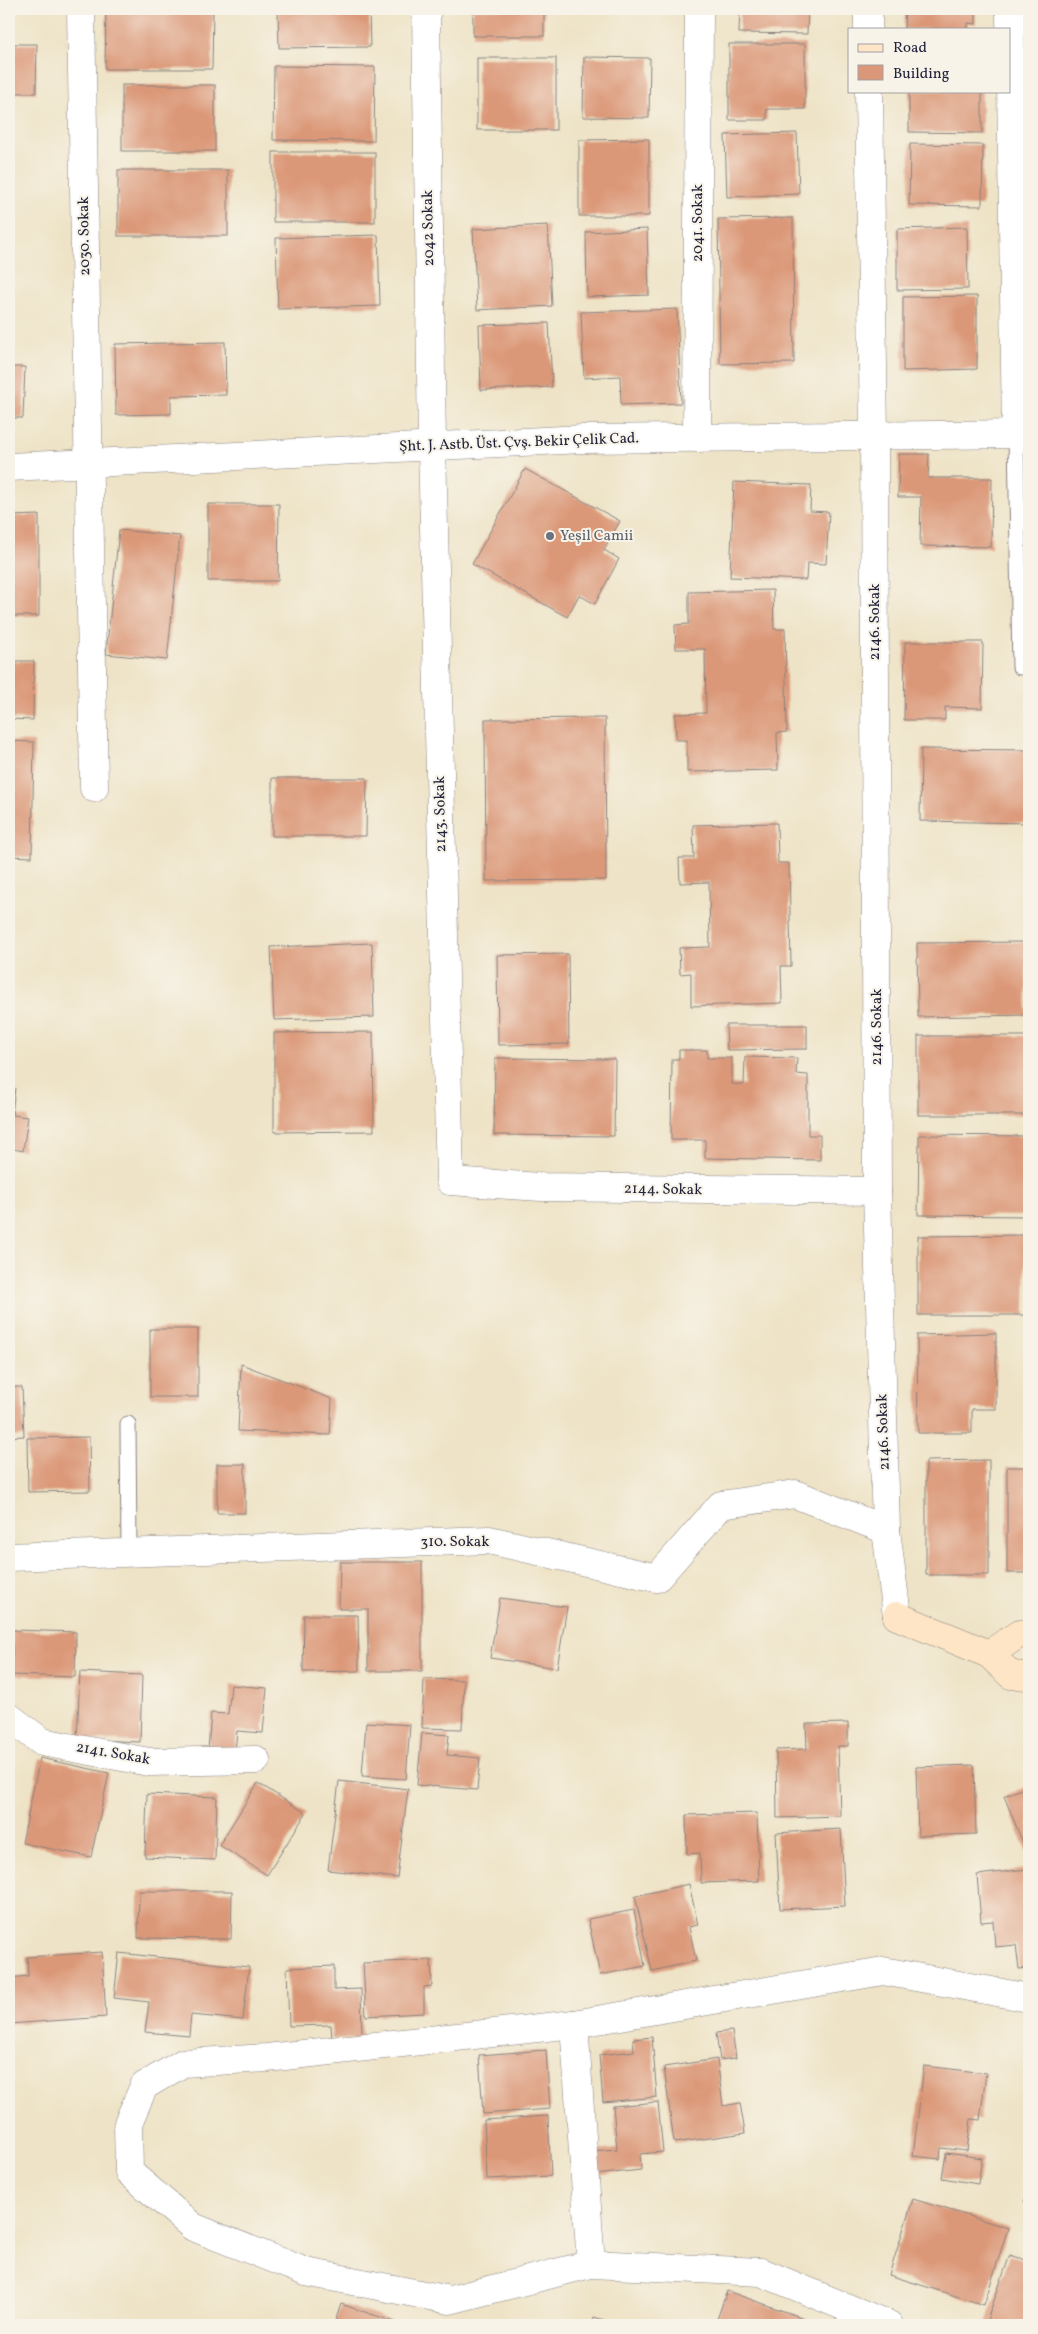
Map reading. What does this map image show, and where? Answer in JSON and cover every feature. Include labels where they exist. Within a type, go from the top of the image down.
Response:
[{"type":"street","name":"2030. Sokak","points":[[81,9],[94,788]]},
{"type":"street","name":"2042 Sokak","points":[[426,9],[432,446]]},
{"type":"street","name":"2041. Sokak","points":[[697,438],[699,9]]},
{"type":"street","points":[[868,9],[868,28]]},
{"type":"street","points":[[1010,12],[1023,434]]},
{"type":"street","name":"2146. Sokak","points":[[869,92],[874,436],[877,1191],[886,1530],[897,1616],[989,1654]]},
{"type":"street","name":"Şht. J. Astb. Üst. Çvş. Bekir Çelik Cad.","points":[[9,467],[583,439],[1023,434]]},
{"type":"street","name":"2143. Sokak","points":[[432,446],[450,1181]]},
{"type":"street","name":"2144. Sokak","points":[[450,1181],[551,1188],[877,1191]]},
{"type":"street","name":"310. Sokak","points":[[9,1557],[488,1540],[657,1578],[721,1505],[795,1494],[886,1530]]},
{"type":"street","points":[[1029,1634],[1019,1634],[989,1654],[1011,1676],[1029,1676]]},
{"type":"street","name":"2141. Sokak","points":[[9,1717],[42,1742],[149,1762],[256,1760]]},
{"type":"street","points":[[889,2325],[761,2272],[591,2264],[450,2300],[316,2274],[194,2227],[129,2172],[128,2123],[144,2086],[183,2063],[267,2058],[574,2024],[883,1971],[1029,1998]]},
{"type":"street","points":[[574,2024],[591,2264]]},
{"type":"lane","points":[[1020,667],[1023,434]]},
{"type":"lane","points":[[128,1424],[129,1552]]},
{"type":"building","points":[[106,9],[213,9],[212,69],[105,69]]},
{"type":"building","points":[[278,9],[369,9],[370,47],[279,48]]},
{"type":"building","points":[[473,9],[544,9],[544,36],[473,36]]},
{"type":"building","points":[[740,9],[808,9],[807,34],[739,33]]},
{"type":"building","points":[[905,9],[976,9],[976,24],[968,23],[968,28],[904,28]]},
{"type":"building","points":[[9,44],[37,44],[36,93],[9,93]]},
{"type":"building","points":[[729,44],[805,44],[805,109],[767,109],[767,120],[729,120]]},
{"type":"building","points":[[584,57],[650,58],[649,118],[583,117]]},
{"type":"building","points":[[477,58],[556,58],[556,130],[477,130]]},
{"type":"building","points":[[274,66],[375,67],[374,141],[273,140]]},
{"type":"building","points":[[122,85],[215,85],[215,151],[122,151]]},
{"type":"building","points":[[909,92],[982,92],[982,133],[909,132]]},
{"type":"building","points":[[797,133],[799,194],[727,197],[725,135]]},
{"type":"building","points":[[649,139],[649,216],[579,216],[579,140]]},
{"type":"building","points":[[910,144],[983,145],[982,206],[909,205]]},
{"type":"building","points":[[273,152],[375,152],[375,222],[273,222]]},
{"type":"building","points":[[118,170],[228,170],[228,236],[118,236]]},
{"type":"building","points":[[793,218],[794,363],[720,364],[718,219]]},
{"type":"building","points":[[548,225],[552,306],[477,310],[473,229]]},
{"type":"building","points":[[967,227],[968,289],[897,290],[897,229]]},
{"type":"building","points":[[647,229],[649,295],[587,297],[586,232]]},
{"type":"building","points":[[378,235],[380,306],[278,309],[276,238]]},
{"type":"building","points":[[977,296],[977,369],[903,371],[903,297]]},
{"type":"building","points":[[677,309],[681,403],[621,405],[620,376],[584,378],[581,312]]},
{"type":"building","points":[[549,323],[552,387],[481,390],[479,325]]},
{"type":"building","points":[[225,342],[226,395],[171,396],[171,414],[116,415],[115,344]]},
{"type":"building","points":[[9,367],[25,367],[23,418],[9,418]]},
{"type":"building","points":[[899,454],[929,454],[928,478],[992,478],[991,547],[920,546],[921,497],[898,497]]},
{"type":"building","name":"Yeşil Camii","points":[[525,469],[620,521],[604,550],[619,559],[595,604],[579,595],[567,617],[472,564]]},
{"type":"building","points":[[734,482],[811,485],[810,511],[829,512],[826,564],[807,563],[806,580],[730,577]]},
{"type":"building","points":[[208,504],[279,504],[278,581],[208,581]]},
{"type":"building","points":[[39,515],[39,616],[9,616],[9,516]]},
{"type":"building","points":[[119,530],[180,536],[167,660],[106,654]]},
{"type":"building","points":[[773,590],[774,629],[785,629],[787,732],[777,733],[778,770],[687,772],[687,740],[676,740],[675,714],[706,713],[705,649],[676,649],[675,625],[689,624],[689,592]]},
{"type":"building","points":[[905,642],[983,642],[982,708],[945,707],[945,720],[904,720]]},
{"type":"building","points":[[9,661],[34,661],[33,720],[9,719]]},
{"type":"building","points":[[605,718],[606,880],[486,881],[485,719]]},
{"type":"building","points":[[9,741],[34,742],[32,857],[9,856]]},
{"type":"building","points":[[921,749],[1029,750],[1029,823],[920,821]]},
{"type":"building","points":[[272,778],[367,778],[366,836],[272,836]]},
{"type":"building","points":[[777,823],[778,863],[789,863],[791,966],[781,966],[782,1003],[691,1006],[691,973],[680,974],[679,948],[710,947],[709,882],[680,883],[679,858],[694,858],[693,825]]},
{"type":"building","points":[[1026,942],[1027,1015],[918,1017],[917,943]]},
{"type":"building","points":[[372,943],[374,1017],[274,1020],[271,947]]},
{"type":"building","points":[[568,954],[569,1044],[498,1045],[497,955]]},
{"type":"building","points":[[726,1025],[807,1025],[807,1049],[727,1050]]},
{"type":"building","points":[[373,1032],[374,1131],[274,1132],[274,1033]]},
{"type":"building","points":[[918,1036],[1029,1036],[1029,1115],[918,1115]]},
{"type":"building","points":[[679,1050],[707,1050],[707,1058],[732,1058],[732,1084],[744,1085],[745,1057],[797,1058],[796,1074],[808,1075],[808,1135],[820,1135],[820,1160],[705,1158],[705,1140],[671,1140],[672,1059],[679,1059]]},
{"type":"building","points":[[495,1058],[615,1059],[614,1136],[494,1135]]},
{"type":"building","points":[[9,1087],[15,1088],[12,1115],[28,1117],[23,1151],[9,1148]]},
{"type":"building","points":[[919,1135],[1029,1136],[1029,1216],[918,1215]]},
{"type":"building","points":[[1026,1235],[1025,1315],[918,1315],[918,1236]]},
{"type":"building","points":[[150,1329],[198,1329],[198,1397],[150,1397]]},
{"type":"building","points":[[996,1333],[996,1409],[972,1409],[972,1433],[918,1433],[917,1335]]},
{"type":"building","points":[[241,1364],[332,1399],[330,1435],[238,1431]]},
{"type":"building","points":[[9,1387],[22,1387],[24,1436],[9,1437]]},
{"type":"building","points":[[89,1437],[90,1491],[28,1492],[27,1438]]},
{"type":"building","points":[[989,1460],[989,1575],[926,1575],[926,1461]]},
{"type":"building","points":[[217,1464],[245,1464],[245,1513],[217,1513]]},
{"type":"building","points":[[1007,1467],[1029,1467],[1029,1573],[1007,1573]]},
{"type":"building","points":[[340,1562],[422,1562],[422,1671],[368,1671],[368,1609],[339,1609]]},
{"type":"building","points":[[500,1598],[567,1607],[557,1668],[490,1658]]},
{"type":"building","points":[[304,1615],[358,1615],[359,1671],[303,1672]]},
{"type":"building","points":[[13,1630],[76,1632],[75,1677],[11,1675]]},
{"type":"building","points":[[80,1672],[142,1675],[140,1742],[77,1739]]},
{"type":"building","points":[[424,1679],[464,1680],[462,1729],[422,1728]]},
{"type":"building","points":[[231,1685],[267,1688],[263,1733],[237,1731],[235,1752],[208,1750],[211,1713],[228,1714]]},
{"type":"building","points":[[366,1722],[410,1725],[406,1779],[362,1776]]},
{"type":"building","points":[[848,1723],[848,1746],[838,1746],[840,1816],[777,1818],[776,1750],[807,1749],[806,1724]]},
{"type":"building","points":[[422,1733],[449,1735],[447,1755],[480,1758],[477,1790],[417,1785]]},
{"type":"building","points":[[40,1758],[109,1773],[91,1857],[22,1843]]},
{"type":"building","points":[[974,1765],[976,1834],[918,1836],[916,1767]]},
{"type":"building","points":[[339,1781],[408,1789],[397,1878],[328,1870]]},
{"type":"building","points":[[258,1783],[306,1813],[267,1875],[219,1845]]},
{"type":"building","points":[[1029,1786],[1029,1858],[1004,1796]]},
{"type":"building","points":[[147,1794],[217,1797],[215,1860],[145,1857]]},
{"type":"building","points":[[757,1813],[759,1881],[701,1883],[700,1853],[687,1854],[686,1815]]},
{"type":"building","points":[[841,1829],[845,1906],[780,1909],[776,1833]]},
{"type":"building","points":[[1027,1869],[1029,1880],[1029,1968],[1019,1969],[1016,1945],[995,1947],[993,1921],[981,1922],[977,1875]]},
{"type":"building","points":[[689,1884],[698,1925],[689,1927],[696,1961],[652,1971],[635,1896]]},
{"type":"building","points":[[139,1891],[232,1891],[231,1939],[138,1938]]},
{"type":"building","points":[[634,1910],[645,1966],[600,1975],[588,1919]]},
{"type":"building","points":[[102,1952],[106,2017],[9,2024],[9,1978],[28,1976],[27,1957]]},
{"type":"building","points":[[119,1953],[249,1967],[243,2020],[191,2015],[189,2036],[145,2032],[149,2002],[114,1998]]},
{"type":"building","points":[[431,1960],[432,1986],[424,1987],[424,2013],[366,2016],[363,1963]]},
{"type":"building","points":[[334,1966],[334,1990],[361,1989],[362,2038],[332,2039],[331,2025],[289,2026],[287,1968]]},
{"type":"building","points":[[732,2031],[736,2058],[720,2060],[716,2033]]},
{"type":"building","points":[[652,2037],[657,2097],[603,2102],[599,2055],[634,2051],[633,2039]]},
{"type":"building","points":[[546,2050],[550,2109],[483,2114],[479,2055]]},
{"type":"building","points":[[717,2059],[723,2106],[740,2103],[745,2133],[674,2143],[664,2067]]},
{"type":"building","points":[[924,2066],[986,2073],[980,2120],[971,2119],[967,2151],[941,2148],[940,2159],[913,2156]]},
{"type":"building","points":[[658,2102],[663,2152],[640,2154],[641,2170],[594,2175],[592,2151],[617,2149],[613,2106]]},
{"type":"building","points":[[548,2116],[551,2176],[487,2179],[484,2120]]},
{"type":"building","points":[[946,2153],[982,2158],[978,2184],[942,2178]]},
{"type":"building","points":[[1029,2188],[1029,2203],[1024,2202]]},
{"type":"building","points":[[913,2199],[1008,2228],[984,2305],[889,2275]]},
{"type":"building","points":[[1010,2255],[1029,2261],[1029,2325],[992,2325],[986,2323]]},
{"type":"building","points":[[727,2291],[809,2320],[807,2325],[715,2325]]},
{"type":"building","points":[[341,2304],[404,2325],[334,2325]]},
{"type":"building","points":[[594,2317],[621,2325],[592,2325]]},
{"type":"place","name":"Yeşil Camii","points":[[550,536]]}]
